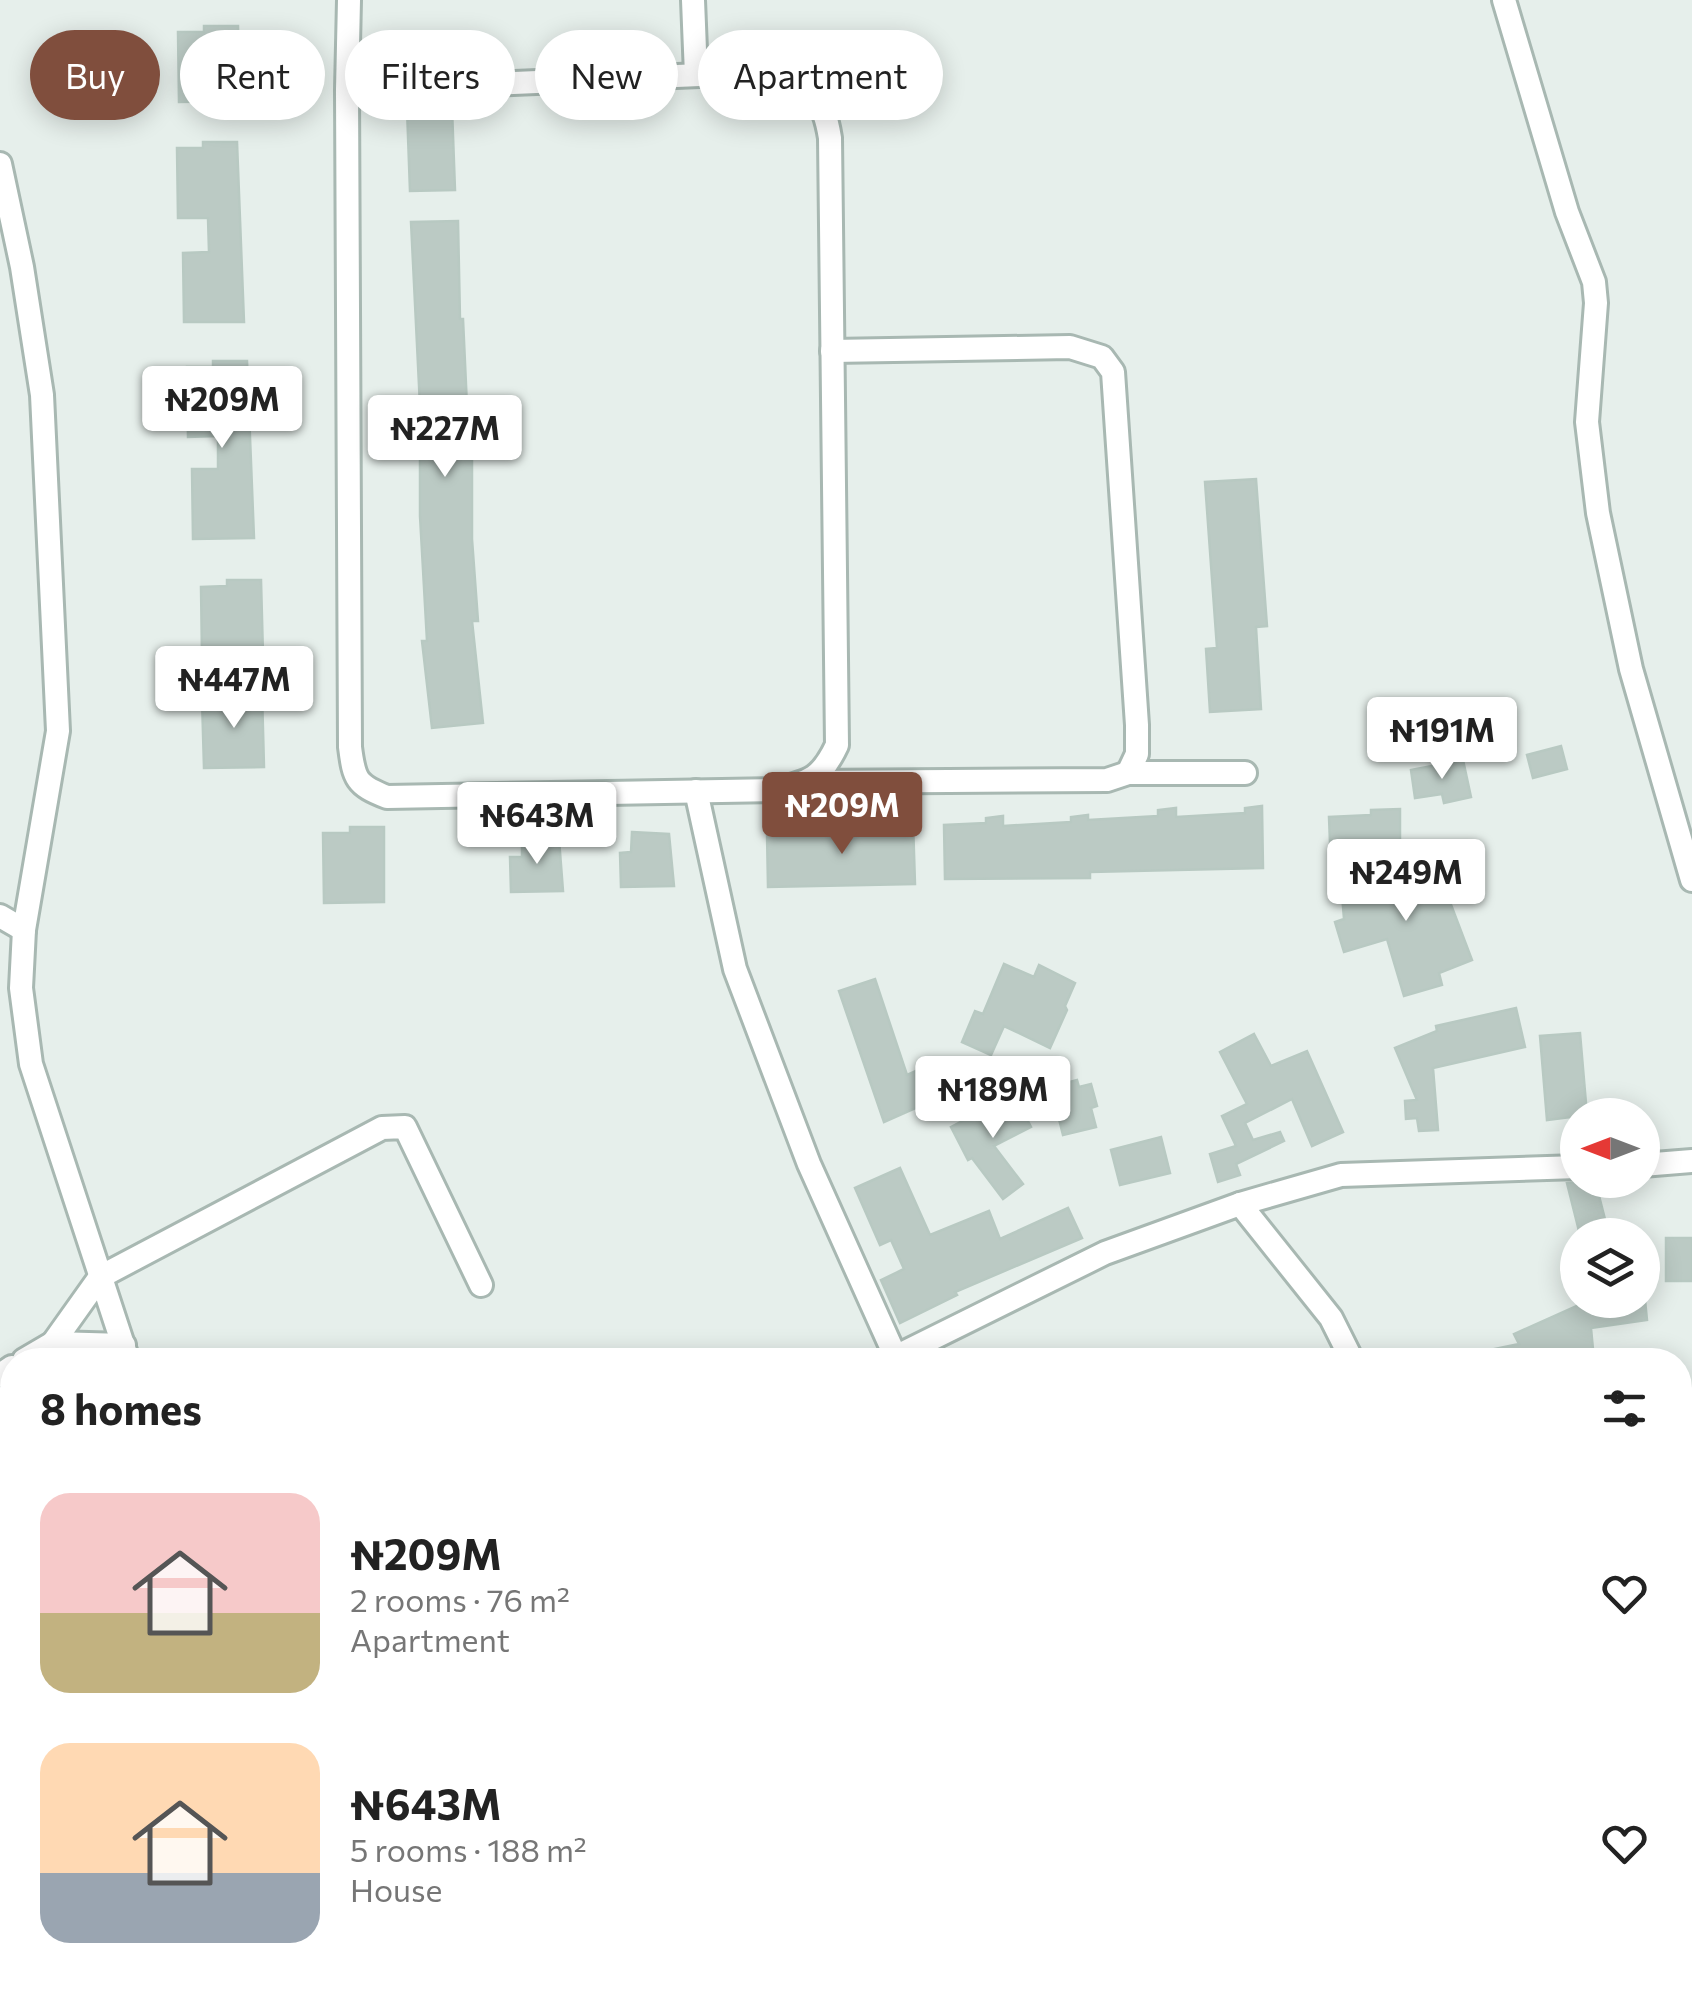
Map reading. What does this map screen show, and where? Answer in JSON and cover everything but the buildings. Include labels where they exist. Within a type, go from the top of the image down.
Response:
[{"type":"street","points":[[348,30],[349,0]]},
{"type":"street","points":[[694,0],[696,76]]},
{"type":"street","points":[[1504,0],[1567,212],[1594,282],[1596,303],[1587,422],[1598,513],[1631,669],[1692,880]]},
{"type":"street","points":[[515,83],[772,72],[806,87],[825,107],[830,138],[838,745],[825,770],[808,782]]},
{"type":"street","points":[[347,120],[350,747],[354,776],[366,789],[387,797],[775,790],[808,782],[1108,780],[1128,773],[1245,773]]},
{"type":"street","points":[[0,164],[22,267],[42,395],[58,731],[24,930],[10,987],[30,1064],[124,1348]]},
{"type":"street","points":[[832,351],[1070,348],[1102,356],[1113,372],[1138,725],[1138,754],[1128,773]]},
{"type":"street","points":[[696,791],[735,969],[809,1164],[889,1348]]},
{"type":"street","points":[[0,916],[24,930]]},
{"type":"street","points":[[44,1348],[53,1343],[100,1276],[382,1128],[405,1127],[481,1285]]},
{"type":"street","points":[[1660,1163],[1692,1161]]},
{"type":"street","points":[[916,1348],[1106,1254],[1240,1204],[1341,1175],[1560,1168]]},
{"type":"street","points":[[1240,1204],[1331,1318],[1346,1348]]},
{"type":"street","points":[[53,1343],[90,1348]]}]
